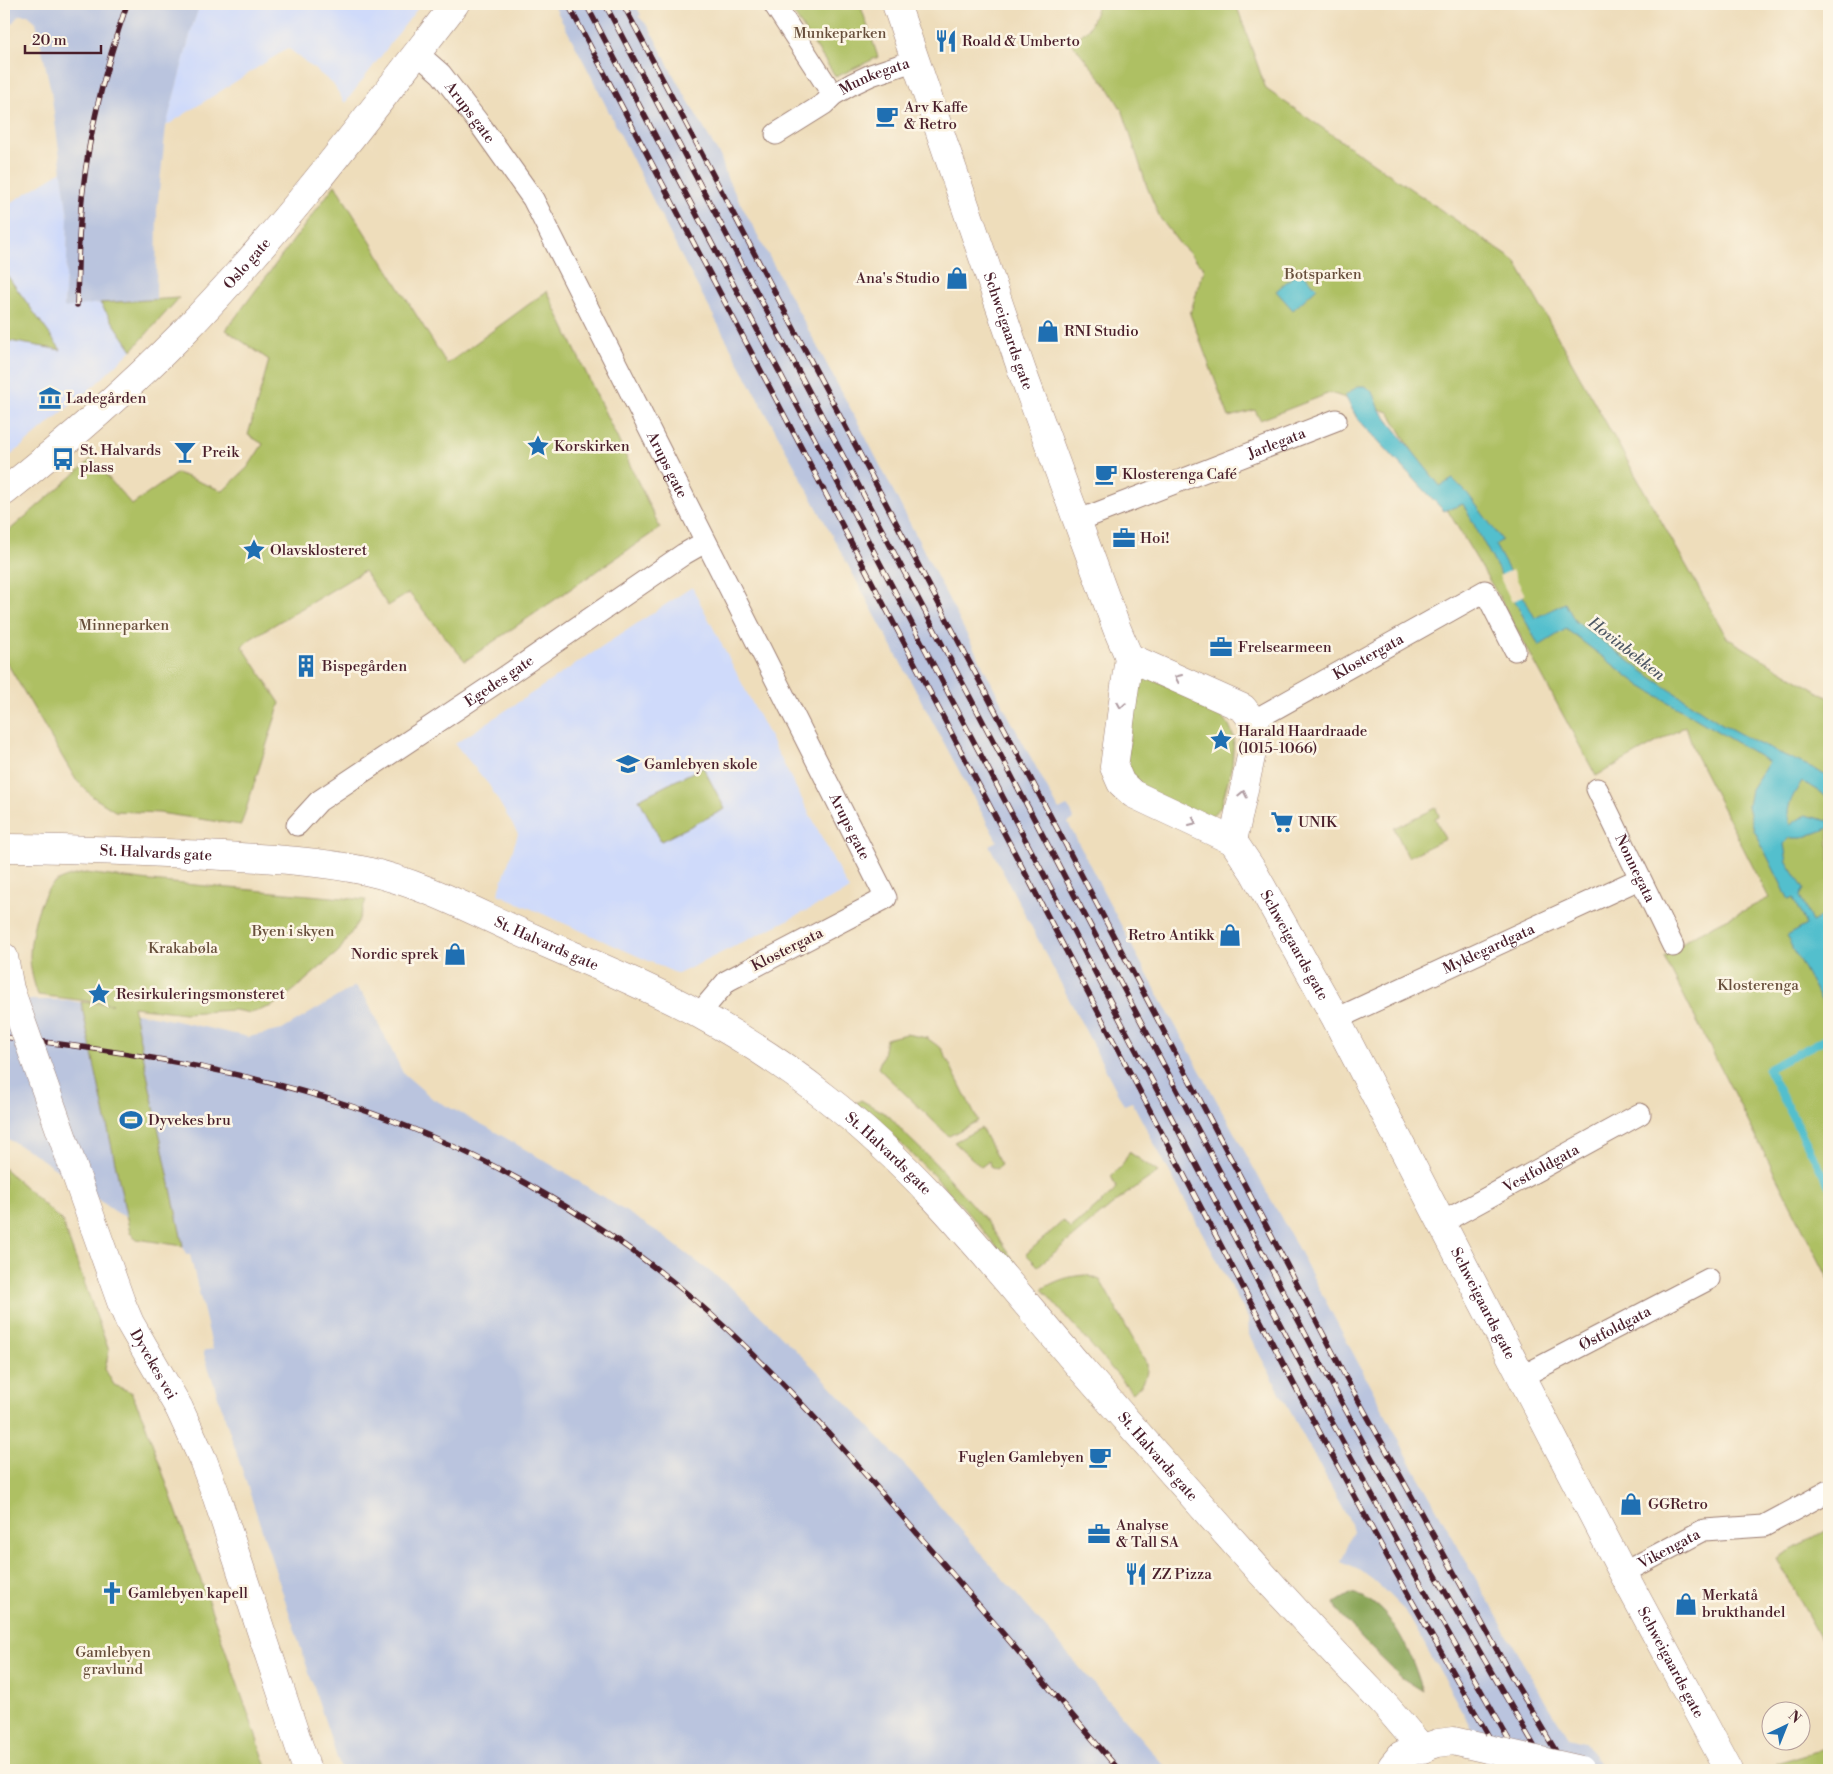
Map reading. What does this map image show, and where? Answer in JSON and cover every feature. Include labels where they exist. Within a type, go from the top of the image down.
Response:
[{"type":"street","name":"Oslo gate","points":[[4,492],[114,399],[182,333],[237,274],[322,174],[455,4]]},
{"type":"street","name":"Munkegata","points":[[774,4],[833,95]]},
{"type":"street","name":"Schweigaards gate","points":[[896,4],[1022,371],[1129,657]]},
{"type":"street","name":"Arups gate","points":[[417,53],[441,74],[533,199],[886,898]]},
{"type":"street","name":"Munkegata","points":[[776,134],[824,104],[833,95],[871,75],[916,60]]},
{"type":"street","name":"Jarlegata","points":[[1077,521],[1336,420]]},
{"type":"street","name":"Egedes gate","points":[[297,825],[319,800],[684,554],[706,542]]},
{"type":"street","name":"Klostergata","points":[[1253,721],[1484,591],[1515,650]]},
{"type":"street","points":[[1129,657],[1243,708],[1253,721],[1256,733],[1233,841],[1133,794],[1121,783],[1114,767],[1129,657]]},
{"type":"street","name":"Nonnegata","points":[[1597,789],[1673,946]]},
{"type":"street","name":"Schweigaards gate","points":[[1233,841],[1253,871],[1336,1019],[1623,1573],[1729,1770]]},
{"type":"street","name":"St. Halvards gate","points":[[4,848],[72,849],[237,857],[300,862],[368,872],[399,881],[437,896],[647,988],[699,1014],[784,1066],[861,1126],[918,1179],[1085,1373],[1360,1682],[1386,1706],[1430,1754]]},
{"type":"street","name":"Myklegardgata","points":[[1336,1019],[1639,879]]},
{"type":"street","name":"Klostergata","points":[[699,1014],[727,981],[886,898]]},
{"type":"street","name":"Dyvekes vei","points":[[4,957],[10,989],[115,1286],[130,1323],[171,1393],[203,1460],[307,1770]]},
{"type":"street","name":"Vestfoldgata","points":[[1441,1223],[1640,1114]]},
{"type":"street","name":"Østfoldgata","points":[[1521,1378],[1710,1279]]},
{"type":"street","name":"Vikengata","points":[[1623,1573],[1704,1530],[1764,1526],[1829,1491]]},
{"type":"street","points":[[1360,1682],[1381,1714],[1387,1728],[1391,1741],[1392,1768]]},
{"type":"street","points":[[1392,1768],[1400,1755],[1430,1754],[1464,1744],[1581,1770]]},
{"type":"shaded area","points":[[4,4],[200,4],[192,27],[166,126],[157,210],[156,300],[100,303],[64,308],[68,217],[51,91],[36,22],[28,15],[19,15],[4,33]]},
{"type":"shaded area","points":[[200,4],[421,4],[345,103],[333,84],[288,48],[166,126],[192,27]]},
{"type":"shaded area","points":[[553,4],[635,4],[641,15],[638,16],[649,27],[674,76],[721,158],[727,178],[862,430],[1008,715],[1059,810],[1067,806],[1071,811],[1074,819],[1068,823],[1136,954],[1295,1243],[1411,1463],[1536,1686],[1568,1737],[1584,1741],[1604,1770],[1495,1770],[1407,1613],[1377,1583],[1361,1571],[1341,1562],[1353,1532],[1351,1524],[1249,1335],[1248,1318],[1132,1102],[1124,1105],[989,845],[997,841],[679,252]]},
{"type":"shaded area","points":[[62,171],[68,217],[64,307],[100,303],[132,350],[97,383],[4,461],[4,207]]},
{"type":"shaded area","name":"Gamlebyen skole","points":[[692,587],[849,890],[678,974],[498,894],[518,834],[489,785],[455,744]]},
{"type":"shaded area","points":[[355,986],[365,997],[403,1073],[433,1099],[487,1127],[567,1174],[658,1232],[734,1290],[818,1372],[911,1472],[1168,1770],[341,1770],[203,1351],[213,1349],[190,1255],[186,1255],[183,1246],[116,1212],[33,1153],[4,1137],[4,1000],[67,1000],[158,1017],[248,1037],[282,1030]]},
{"type":"green space","name":"Munkeparken","points":[[787,4],[860,4],[878,57],[836,77]]},
{"type":"green space","name":"Botsparken","points":[[1099,4],[1236,4],[1266,89],[1515,261],[1727,638],[1829,698],[1829,1280],[1664,957],[1689,938],[1769,898],[1695,754],[1686,726],[1596,776],[1501,600],[1389,412],[1330,393],[1260,420],[1255,410],[1229,417],[1190,314],[1204,268],[1179,243],[1160,218],[1147,187],[1123,112],[1108,87],[1072,43],[1089,28]]},
{"type":"green space","name":"Minneparken","points":[[335,185],[447,364],[547,291],[660,528],[465,661],[409,593],[388,606],[364,571],[252,638],[242,646],[280,703],[241,825],[159,813],[115,811],[93,797],[76,780],[4,658],[4,535],[92,459],[132,505],[177,473],[223,491],[248,467],[263,444],[248,435],[269,360],[226,330]]},
{"type":"green space","points":[[4,271],[61,350],[4,340]]},
{"type":"green space","points":[[179,298],[132,350],[100,303]]},
{"type":"green space","points":[[1148,677],[1215,708],[1229,726],[1234,738],[1232,765],[1221,807],[1212,815],[1206,817],[1156,795],[1139,784],[1132,774],[1127,760],[1137,683]]},
{"type":"green space","points":[[703,767],[725,809],[661,841],[639,799]]},
{"type":"green space","points":[[1436,808],[1439,816],[1435,818],[1445,839],[1408,857],[1394,828]]},
{"type":"green space","name":"Krakabøla","points":[[86,873],[150,881],[366,900],[357,924],[339,951],[293,991],[272,1006],[251,1013],[234,1010],[185,1013],[133,1007],[183,1246],[137,1239],[130,1233],[81,1002],[112,1004],[38,995],[31,972],[30,949],[33,929],[43,898],[53,884],[69,877]]},
{"type":"green space","points":[[906,1034],[927,1038],[942,1049],[978,1121],[949,1136],[878,1068],[886,1039]]},
{"type":"green space","points":[[861,1100],[889,1116],[936,1164],[988,1223],[1023,1274],[1020,1277],[979,1225],[951,1194],[912,1154],[856,1103]]},
{"type":"green space","points":[[981,1128],[1001,1165],[996,1169],[990,1166],[989,1161],[981,1167],[954,1142]]},
{"type":"green space","points":[[1129,1152],[1158,1172],[1122,1197],[1038,1266],[1026,1254],[1063,1221],[1071,1229],[1117,1189],[1111,1176],[1123,1164]]},
{"type":"green space","name":"Gamlebyen gravlund","points":[[4,1168],[62,1221],[109,1351],[105,1369],[114,1385],[131,1392],[144,1420],[268,1770],[4,1770]]},
{"type":"green space","points":[[1086,1275],[1100,1280],[1147,1364],[1147,1373],[1144,1380],[1133,1393],[1042,1289],[1063,1279]]},
{"type":"green space","points":[[1829,1529],[1829,1654],[1777,1558]]},
{"type":"green space","points":[[1350,1594],[1363,1597],[1377,1606],[1395,1627],[1409,1652],[1423,1691],[1402,1678],[1364,1641],[1339,1613],[1335,1603]]},
{"type":"green space","points":[[1829,1748],[1829,1770],[1779,1770],[1776,1763]]},
{"type":"water","points":[[1300,270],[1317,288],[1293,310],[1276,291]]},
{"type":"water","points":[[1358,386],[1367,387],[1374,394],[1380,410],[1440,486],[1453,479],[1468,494],[1502,540],[1495,545],[1535,618],[1565,603],[1575,621],[1652,678],[1722,724],[1757,743],[1815,769],[1829,778],[1829,798],[1802,781],[1790,802],[1788,819],[1790,825],[1805,815],[1829,820],[1829,828],[1802,838],[1790,838],[1784,844],[1787,862],[1804,889],[1800,896],[1812,922],[1823,916],[1829,927],[1829,1015],[1786,936],[1806,925],[1793,898],[1789,900],[1754,830],[1748,806],[1751,789],[1769,762],[1641,686],[1566,629],[1539,646],[1463,504],[1444,511],[1357,418],[1345,396]]},
{"type":"pier","points":[[1512,570],[1525,595],[1512,602],[1499,576]]},
{"type":"waterway","name":"Hovinbekken","points":[[1829,1037],[1768,1069],[1829,1186]]},
{"type":"railway","points":[[77,305],[78,247],[86,166],[94,119],[112,50],[127,4]]},
{"type":"railway","points":[[568,4],[1306,1407],[1395,1571],[1508,1770]]},
{"type":"railway","points":[[586,4],[1320,1400],[1409,1563],[1526,1770]]},
{"type":"railway","points":[[605,4],[1336,1392],[1424,1555],[1548,1770]]},
{"type":"railway","points":[[623,4],[1350,1385],[1513,1679],[1567,1770]]},
{"type":"railway","points":[[4,1037],[92,1048],[179,1063],[266,1082],[351,1106],[396,1122],[486,1162],[572,1210],[653,1266],[690,1296],[788,1389],[910,1525],[1119,1770]]},
{"type":"place","name":"Roald & Umberto","points":[[946,41]]},
{"type":"place","name":"Arv Kaffe & Retro","points":[[887,116]]},
{"type":"place","name":"Ana's Studio","points":[[957,278]]},
{"type":"place","name":"RNI Studio","points":[[1048,331]]},
{"type":"place","name":"Ladegården","points":[[50,398]]},
{"type":"place","name":"Korskirken","points":[[538,446]]},
{"type":"place","name":"Preik","points":[[185,452]]},
{"type":"place","name":"St. Halvards plass","points":[[63,459]]},
{"type":"place","name":"Klosterenga Café","points":[[1106,474]]},
{"type":"place","name":"Hoi!","points":[[1124,538]]},
{"type":"place","name":"Olavsklosteret","points":[[254,550]]},
{"type":"place","name":"Frelsearmeen","points":[[1221,647]]},
{"type":"place","name":"Bispegården","points":[[306,666]]},
{"type":"place","name":"Harald Haardraade (1015-1066)","points":[[1221,740]]},
{"type":"place","name":"Gamlebyen skole","points":[[628,764]]},
{"type":"place","name":"UNIK","points":[[1282,822]]},
{"type":"place","name":"Retro Antikk","points":[[1230,935]]},
{"type":"place","name":"Nordic sprek","points":[[455,954]]},
{"type":"place","name":"Resirkuleringsmonsteret","points":[[99,994]]},
{"type":"place","name":"Dyvekes bru","points":[[131,1120]]},
{"type":"place","name":"Fuglen Gamlebyen","points":[[1100,1457]]},
{"type":"place","name":"GGRetro","points":[[1631,1504]]},
{"type":"place","name":"Analyse & Tall SA","points":[[1099,1534]]},
{"type":"place","name":"ZZ Pizza","points":[[1136,1574]]},
{"type":"place","name":"Gamlebyen kapell","points":[[112,1593]]},
{"type":"place","name":"Merkatå brukthandel","points":[[1686,1604]]},
{"type":"park label","name":"Byen i skyen","points":[[293,931]]},
{"type":"park label","name":"Klosterenga","points":[[1758,985]]}]
